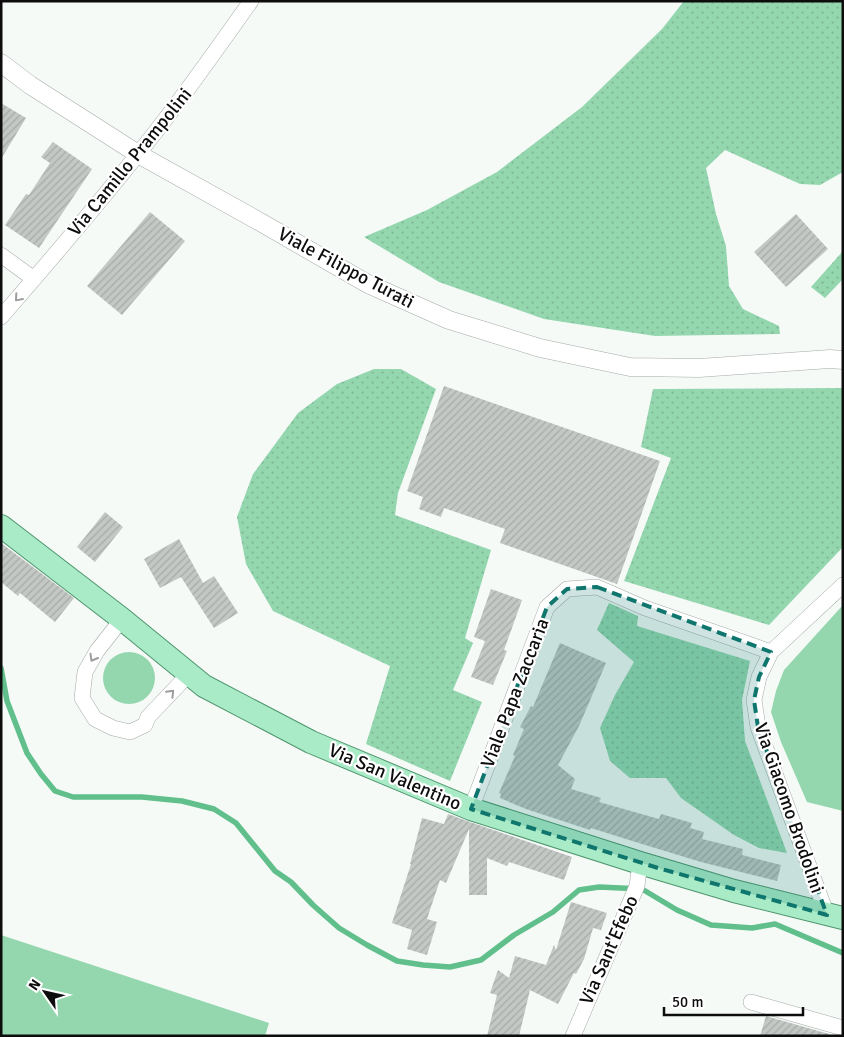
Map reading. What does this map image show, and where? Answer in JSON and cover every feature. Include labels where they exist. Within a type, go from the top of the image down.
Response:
[{"type":"main road","name":"Via San Valentino","points":[[1,526],[122,619],[204,686],[311,742],[471,810],[734,891],[835,917]]},
{"type":"street","name":"Via Camillo Prampolini","points":[[1,317],[138,154],[198,76],[251,1]]},
{"type":"street","name":"Viale Filippo Turati","points":[[1,57],[16,74]]},
{"type":"street","name":"Viale Filippo Turati","points":[[1,63],[30,85],[138,154],[368,284],[449,320],[540,348],[630,367],[699,368],[839,358]]},
{"type":"street","points":[[1,255],[34,279]]},
{"type":"street","name":"Via Giacomo Brodolini","points":[[835,917],[758,727],[754,700],[759,677],[771,652],[843,585]]},
{"type":"street","name":"Viale Papa Zaccaria","points":[[471,810],[548,607],[568,589],[597,587],[645,608],[771,652]]},
{"type":"street","points":[[122,619],[97,651],[85,672],[82,698],[95,719],[113,728],[130,732],[145,725],[148,717],[189,674]]},
{"type":"street","name":"Via Sant'Efebo","points":[[573,1036],[637,886],[640,863]]},
{"type":"street","points":[[751,1002],[843,1028]]},
{"type":"highlighted area","points":[[597,587],[771,652],[759,677],[754,700],[758,727],[827,915],[658,868],[471,809],[547,607],[567,589]]},
{"type":"green space","points":[[684,1],[843,1],[843,172],[820,185],[800,184],[725,150],[706,168],[716,214],[726,246],[729,286],[743,309],[779,326],[780,334],[655,336],[544,319],[439,282],[364,237],[427,210],[497,172],[582,107],[662,29]]},
{"type":"green space","points":[[843,251],[843,279],[825,298],[811,287]]},
{"type":"green space","points":[[374,369],[401,369],[436,389],[398,493],[395,515],[491,550],[465,638],[473,643],[453,690],[482,702],[450,781],[366,744],[390,666],[273,611],[246,564],[237,517],[253,474],[298,413],[337,384]]},
{"type":"green space","points":[[843,388],[843,547],[769,625],[624,581],[671,458],[641,447],[653,389]]},
{"type":"green space","points":[[609,603],[638,616],[637,626],[750,661],[742,700],[745,741],[787,853],[759,848],[734,835],[681,798],[666,778],[630,778],[610,761],[600,728],[615,695],[634,662],[597,630]]},
{"type":"green space","points":[[843,605],[843,811],[807,802],[781,742],[771,712],[784,670]]},
{"type":"green space","points":[[129,652],[143,656],[151,664],[155,678],[151,692],[143,700],[129,704],[115,700],[107,692],[103,678],[107,664],[115,656]]},
{"type":"green space","points":[[1,935],[269,1023],[265,1036],[1,1036]]},
{"type":"building","points":[[1,103],[26,118],[1,159]]},
{"type":"building","points":[[53,142],[92,169],[39,248],[5,225],[26,194],[29,195],[50,163],[41,157]]},
{"type":"building","points":[[150,212],[185,241],[122,315],[87,286]]},
{"type":"building","points":[[796,214],[828,249],[786,287],[754,252]]},
{"type":"building","points":[[444,386],[660,461],[617,584],[500,543],[505,529],[444,508],[441,517],[419,509],[423,497],[407,491]]},
{"type":"building","points":[[105,512],[123,527],[95,562],[77,547]]},
{"type":"building","points":[[179,539],[203,583],[214,576],[238,613],[214,628],[181,577],[160,588],[144,559]]},
{"type":"building","points":[[1,543],[74,598],[55,622],[20,593],[18,596],[1,582]]},
{"type":"building","points":[[491,589],[522,600],[504,650],[507,651],[493,685],[471,677],[485,641],[474,637]]},
{"type":"building","points":[[560,643],[606,663],[579,726],[558,765],[575,779],[571,789],[601,798],[599,802],[659,819],[661,814],[692,823],[690,828],[704,832],[702,839],[743,849],[742,855],[781,865],[777,881],[701,862],[591,828],[590,830],[526,809],[500,798],[501,794],[499,793],[524,729],[520,727],[531,706],[533,707]]},
{"type":"building","points":[[448,814],[572,857],[564,880],[509,862],[507,866],[487,858],[487,895],[469,895],[469,829],[446,883],[440,880],[427,919],[437,922],[427,955],[407,949],[412,930],[392,923],[411,864],[422,818],[444,824]]},
{"type":"building","points":[[571,902],[607,913],[601,930],[593,928],[584,959],[576,974],[574,973],[558,1004],[530,990],[519,1036],[487,1036],[497,995],[490,993],[498,970],[509,978],[515,956],[546,965],[554,945],[556,950]]},
{"type":"building","points":[[766,1016],[829,1034],[829,1036],[760,1036]]},
{"type":"waterway","points":[[1,668],[7,701],[27,753],[55,791],[73,797],[142,797],[182,801],[214,809],[236,823],[275,871],[291,882],[339,928],[397,961],[450,967],[481,960],[514,935],[553,912],[579,890],[599,887],[642,889],[677,910],[711,925],[752,928],[775,924],[843,953]]}]
